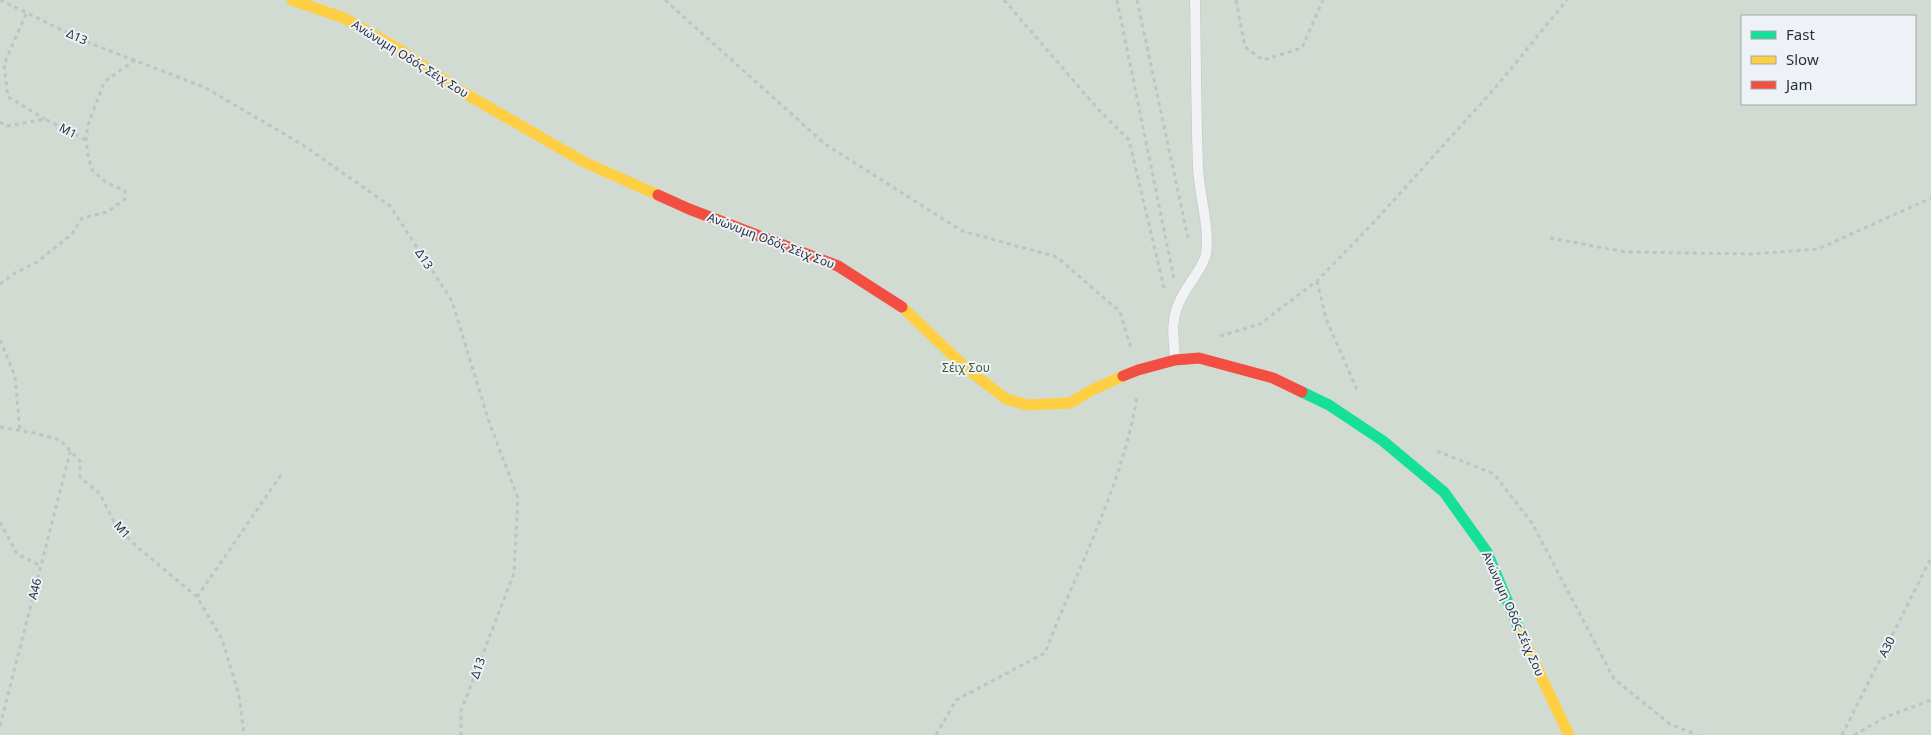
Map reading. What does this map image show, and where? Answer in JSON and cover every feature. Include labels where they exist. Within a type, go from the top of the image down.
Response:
[{"type":"street","name":"Ανώνυμη Οδός Σέιχ Σου","points":[[292,0],[344,18],[400,50],[459,90],[584,162],[689,210],[838,266],[904,308],[966,368],[1006,399],[1028,406],[1070,403],[1092,390],[1138,370],[1175,360],[1199,358],[1221,362],[1273,378],[1329,405],[1383,441],[1444,492],[1487,552],[1528,650],[1569,735]]},
{"type":"lane","points":[[1175,360],[1172,324],[1179,303],[1196,273],[1204,264],[1206,252],[1198,169],[1195,0]]},
{"type":"path","name":"Δ13","points":[[0,0],[87,42],[204,87],[303,145],[390,206],[452,301],[488,419],[518,498],[514,573],[461,711],[461,735]]},
{"type":"path","points":[[665,0],[825,144],[962,231],[1057,257],[1120,312],[1141,378],[1133,423],[1113,486],[1064,603],[1045,654],[956,700],[936,735]]},
{"type":"path","points":[[1004,0],[1098,108],[1129,140],[1165,295]]},
{"type":"path","points":[[1117,0],[1179,303]]},
{"type":"path","points":[[1137,0],[1190,244]]},
{"type":"path","points":[[1236,0],[1245,47],[1263,60],[1302,48],[1323,0]]},
{"type":"path","points":[[1212,338],[1260,324],[1317,281],[1374,222],[1496,87],[1567,0]]},
{"type":"path","points":[[26,14],[4,64],[8,97],[45,119]]},
{"type":"path","points":[[86,140],[88,125],[104,82],[135,60]]},
{"type":"path","name":"Μ1","points":[[0,122],[7,126],[45,119],[86,140],[92,170],[107,183],[125,191],[125,199],[106,212],[82,218],[72,234],[37,262],[15,273],[0,284]]},
{"type":"path","points":[[1550,238],[1626,252],[1752,254],[1818,249],[1931,198]]},
{"type":"path","points":[[1317,281],[1326,319],[1356,391],[1364,397]]},
{"type":"path","points":[[0,340],[15,376],[20,431]]},
{"type":"path","name":"Μ1","points":[[0,428],[34,433],[60,440],[80,461],[80,477],[100,494],[115,524],[135,545],[197,597],[222,639],[239,695],[244,735]]},
{"type":"path","points":[[1432,449],[1494,474],[1532,523],[1614,679],[1670,724],[1696,735]]},
{"type":"path","name":"Α46","points":[[0,726],[70,451]]},
{"type":"path","points":[[197,597],[281,475]]},
{"type":"path","points":[[0,522],[16,554],[41,566]]},
{"type":"path","name":"Α30","points":[[1842,735],[1931,558]]},
{"type":"path","points":[[1854,735],[1886,717],[1931,700]]},
{"type":"green space","name":"Σέιχ Σου","points":[[0,0],[1931,0],[1931,735],[0,735]]},
{"type":"traffic: fast","points":[[1302,392],[1329,405],[1383,441],[1444,492],[1487,552],[1521,634]]},
{"type":"traffic: slow","points":[[292,0],[344,18],[400,50],[459,90],[584,162],[658,195]]},
{"type":"traffic: slow","points":[[902,307],[966,368],[1006,399],[1028,405],[1070,403],[1092,390],[1123,376]]},
{"type":"traffic: slow","points":[[1521,634],[1569,735]]},
{"type":"traffic: jam","points":[[658,195],[689,209],[838,266],[902,307]]},
{"type":"traffic: jam","points":[[1123,376],[1175,360],[1199,358],[1273,378],[1302,392]]}]
